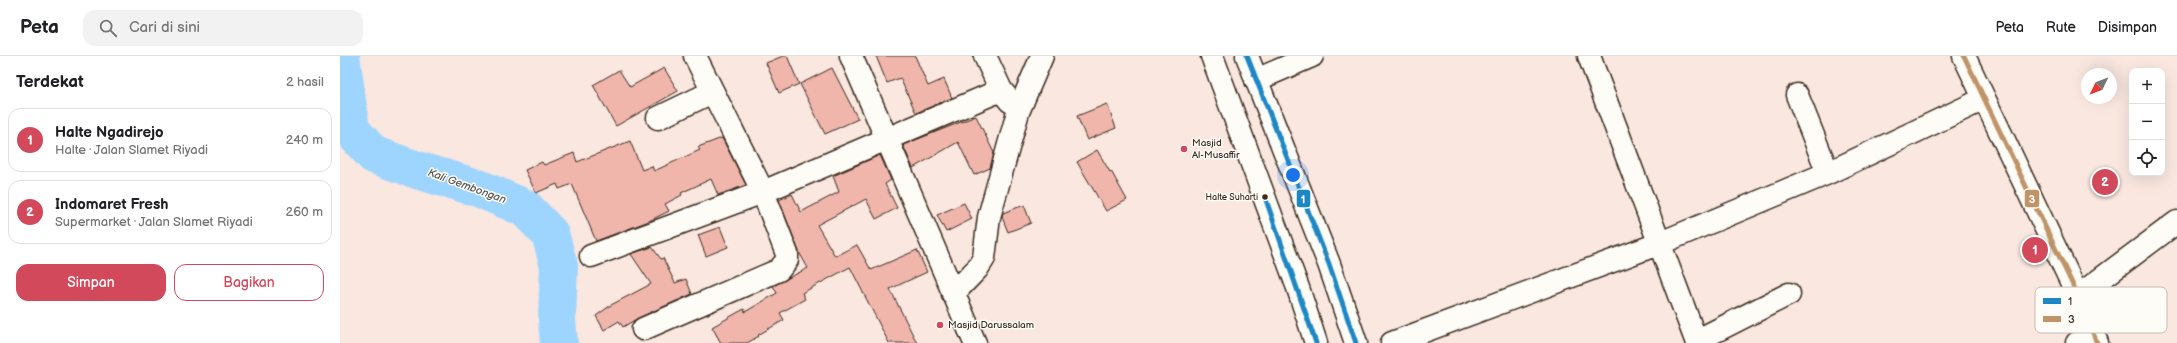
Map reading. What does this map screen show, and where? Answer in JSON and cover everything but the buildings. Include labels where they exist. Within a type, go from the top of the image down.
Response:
[{"type":"main road","points":[[643,329],[779,270],[783,266],[787,254],[763,192],[695,56]]},
{"type":"main road","points":[[851,56],[974,343]]},
{"type":"main road","points":[[985,56],[1001,90],[1018,112]]},
{"type":"main road","points":[[953,294],[977,270],[984,258],[989,217],[1018,112],[1042,56]]},
{"type":"main road","points":[[1212,56],[1298,288],[1316,343]]},
{"type":"main road","points":[[1247,56],[1328,264],[1356,343]]},
{"type":"main road","points":[[1256,80],[1312,56]]},
{"type":"main road","points":[[1589,56],[1658,244],[1696,342],[1789,294]]},
{"type":"main road","points":[[1964,56],[2074,287]]},
{"type":"main road","points":[[590,256],[763,192],[1001,90]]},
{"type":"main road","points":[[658,118],[712,92]]},
{"type":"main road","points":[[1797,95],[1828,173]]},
{"type":"main road","points":[[1392,343],[1658,244],[1828,173],[1984,99]]},
{"type":"main road","points":[[2090,287],[2177,222]]},
{"type":"waterway","name":"Kali Gembongan","points":[[341,56],[351,130],[374,155],[420,171],[478,188],[525,208],[550,234],[559,266],[557,319],[559,343]]},
{"type":"transit line","name":"1","points":[[1247,56],[1329,264],[1356,343]]},
{"type":"transit line","name":"3","points":[[1964,56],[2074,287]]},
{"type":"transit line","name":"1","points":[[1265,197],[1316,343]]},
{"type":"transit line","name":"3","points":[[2093,333],[2097,343]]},
{"type":"place","name":"Masjid Al-Musaffir","points":[[1184,149]]},
{"type":"place","name":"Indomaret Fresh","points":[[2105,182]]},
{"type":"place","name":"Halte Suharti","points":[[1265,197]]},
{"type":"place","name":"Halte Ngadirejo","points":[[2035,250]]},
{"type":"place","name":"Masjid Darussalam","points":[[940,325]]}]
